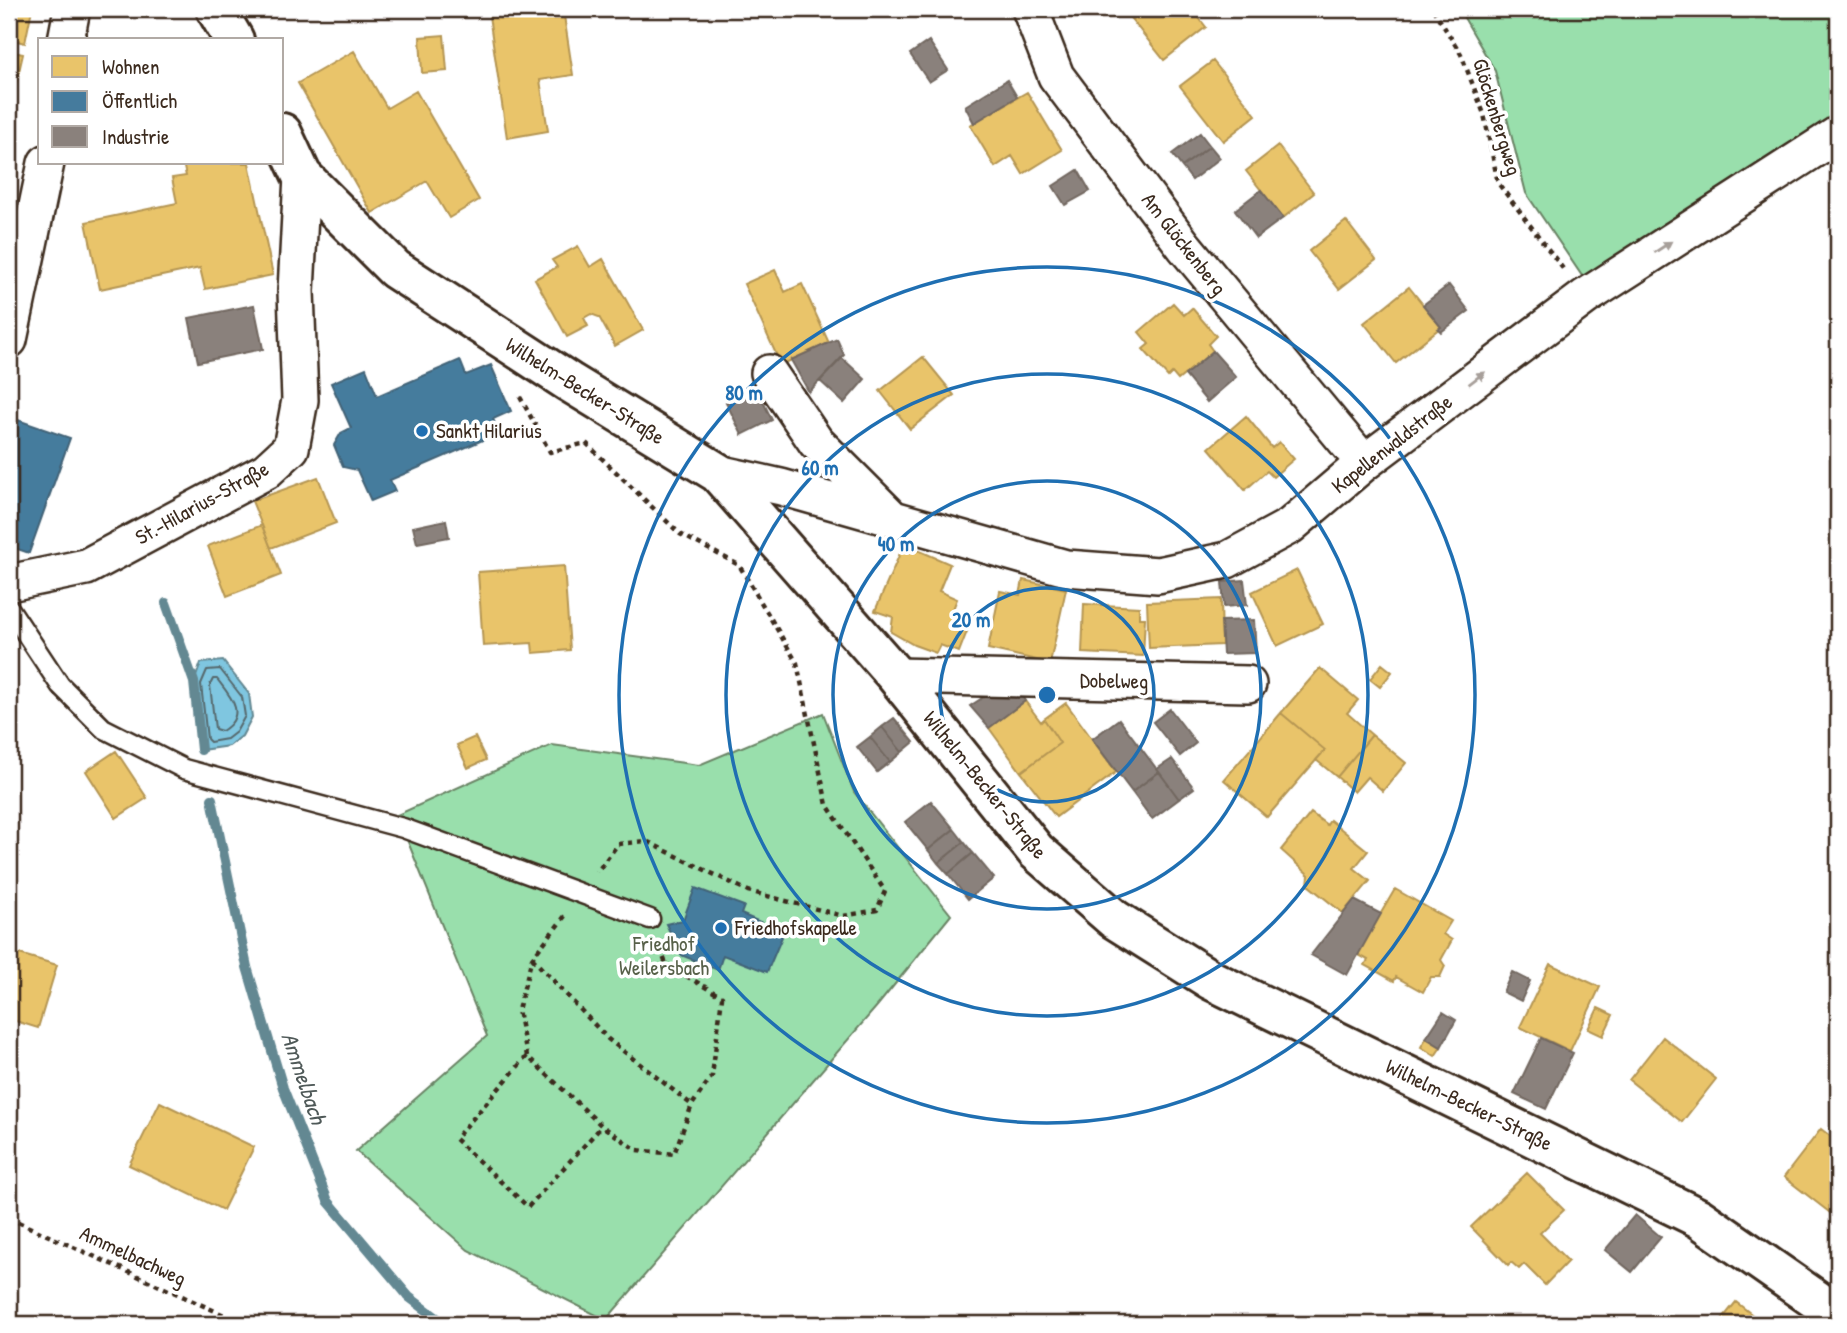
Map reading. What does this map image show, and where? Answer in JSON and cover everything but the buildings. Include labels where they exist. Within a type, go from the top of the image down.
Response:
[{"type":"street","points":[[66,38],[72,9]]},
{"type":"street","points":[[216,9],[233,38]]},
{"type":"street","name":"Am Glöckenberg","points":[[1030,9],[1056,76],[1184,246],[1364,463]]},
{"type":"street","name":"Kapellenwaldstraße","points":[[718,473],[781,487],[1066,568],[1158,575],[1227,560],[1290,526],[1364,463],[1585,298],[1838,134]]},
{"type":"street","name":"Wilhelm-Becker-Straße","points":[[284,137],[302,176],[395,269],[569,382],[718,473],[896,676],[1036,851],[1114,919],[1211,979],[1699,1218],[1838,1315]]},
{"type":"street","points":[[9,340],[46,164]]},
{"type":"street","name":"St.-Hilarius-Straße","points":[[9,583],[86,567],[266,471],[291,448],[300,400],[296,291],[302,176]]},
{"type":"street","name":"Kapellenwaldstraße","points":[[769,373],[816,442],[893,519]]},
{"type":"street","name":"Dobelweg","points":[[896,676],[1248,684]]},
{"type":"lane","points":[[9,608],[60,685],[103,728],[184,769],[403,828],[650,919]]},
{"type":"path","name":"Glöckenbergweg","points":[[1433,9],[1461,54],[1484,114],[1498,183],[1585,298]]},
{"type":"path","points":[[519,394],[550,452],[586,443],[680,534],[739,565],[797,663],[827,805],[885,891],[877,910],[843,916],[748,891],[646,842],[618,844],[532,958],[518,1010],[527,1056],[601,1126],[637,1150],[674,1154],[692,1105],[712,1076],[722,997],[666,964],[650,919]]},
{"type":"path","points":[[532,958],[608,1039],[692,1105]]},
{"type":"path","points":[[527,1056],[455,1139],[528,1207],[601,1126]]},
{"type":"path","name":"Ammelbachweg","points":[[9,1218],[244,1324]]},
{"type":"green space","points":[[1459,9],[1838,9],[1838,150],[1603,307],[1526,193],[1495,71]]},
{"type":"green space","name":"Friedhof Weilersbach","points":[[823,713],[854,792],[951,915],[878,1005],[606,1320],[468,1250],[356,1151],[487,1036],[397,815],[552,745],[699,765]]},
{"type":"water","points":[[223,661],[249,694],[252,717],[242,736],[229,746],[201,750],[194,682],[201,663]]},
{"type":"waterway","name":"Ammelbach","points":[[166,603],[194,682],[201,750]]},
{"type":"waterway","name":"Ammelbach","points":[[212,799],[247,967],[283,1088],[328,1201],[409,1297],[445,1324]]},
{"type":"place","name":"Sankt Hilarius","points":[[422,431]]},
{"type":"place","name":"Friedhofskapelle","points":[[721,928]]}]
